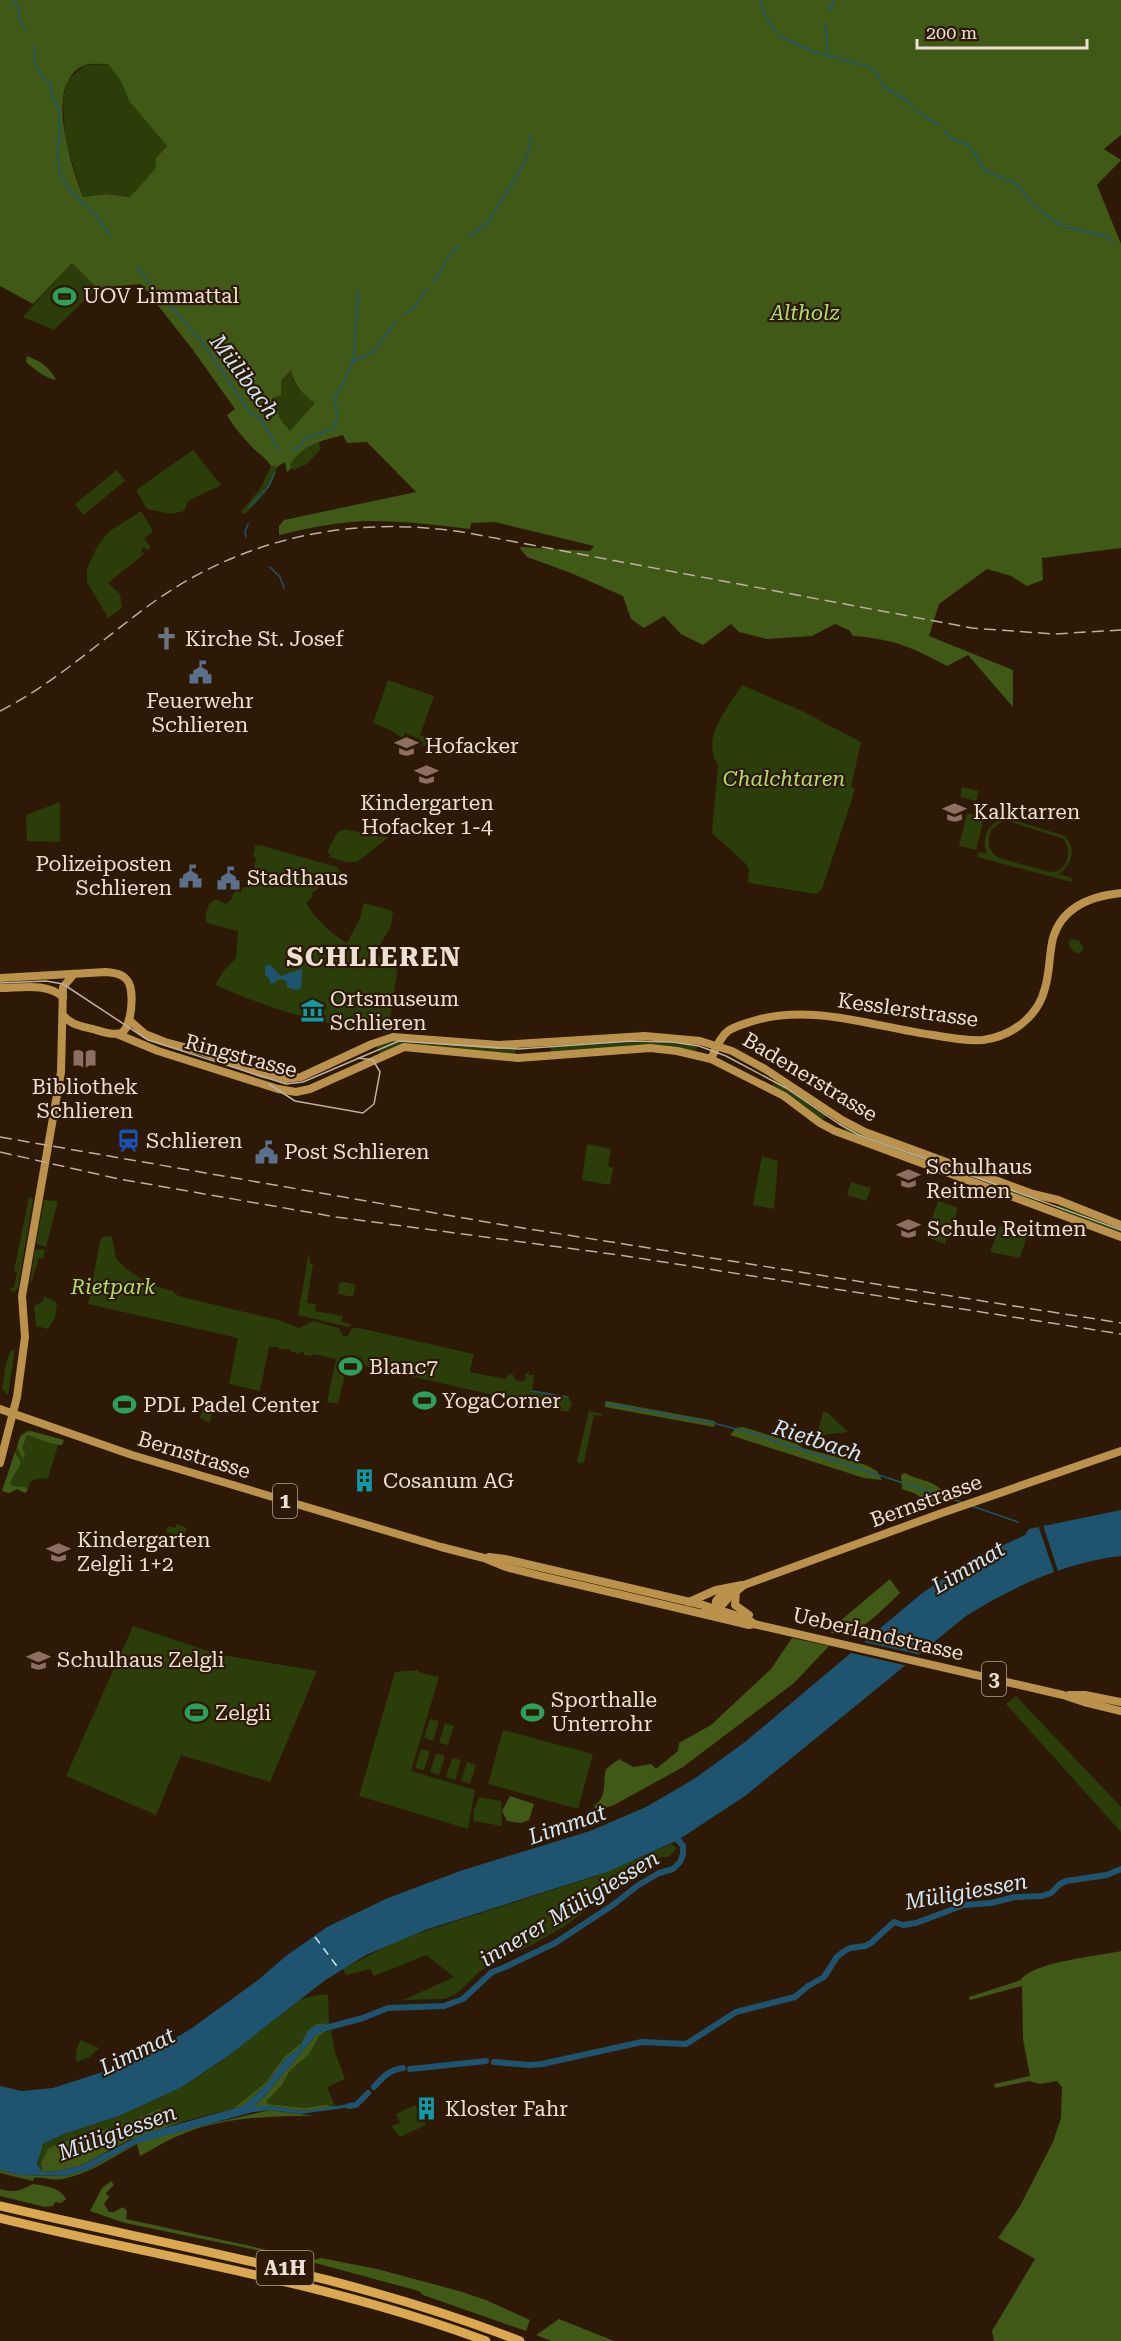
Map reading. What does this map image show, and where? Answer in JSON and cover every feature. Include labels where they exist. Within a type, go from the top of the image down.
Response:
[{"type":"highway","name":"A1H","points":[[0,2206],[263,2263],[347,2284],[414,2304],[520,2341]]},
{"type":"highway","name":"A1H","points":[[0,2218],[315,2288],[389,2308],[486,2341]]},
{"type":"main road","name":"Kesslerstrasse","points":[[717,1045],[726,1033],[738,1026],[773,1016],[796,1014],[845,1019],[901,1031],[961,1039],[984,1040],[1001,1036],[1020,1025],[1039,1004],[1046,986],[1053,939],[1062,921],[1075,908],[1091,899],[1121,893]]},
{"type":"main road","points":[[0,978],[106,972],[122,975],[130,985],[132,992],[129,1020],[125,1030],[117,1034]]},
{"type":"main road","points":[[62,1052],[64,986],[74,974]]},
{"type":"main road","points":[[0,988],[44,988],[63,997]]},
{"type":"main road","points":[[0,1463],[13,1414],[24,1337],[22,1296],[62,1052],[66,1034],[74,1024],[63,1015]]},
{"type":"main road","name":"Ringstrasse","points":[[129,1020],[145,1034],[165,1042],[203,1052],[280,1079],[300,1077],[361,1050]]},
{"type":"main road","name":"Ringstrasse","points":[[74,1024],[117,1034],[189,1062],[291,1092],[310,1089],[387,1053]]},
{"type":"main road","name":"Badenerstrasse","points":[[361,1050],[388,1038],[400,1036],[489,1045],[645,1036],[683,1038],[717,1045],[772,1073],[842,1120],[881,1139],[1033,1194],[1046,1196],[1121,1225]]},
{"type":"main road","points":[[532,1057],[535,1042]]},
{"type":"main road","points":[[711,1059],[717,1045]]},
{"type":"main road","name":"Badenerstrasse","points":[[387,1053],[404,1047],[413,1047],[487,1056],[532,1057],[643,1048],[677,1051],[711,1059],[784,1096],[820,1123],[835,1131],[1121,1237]]},
{"type":"main road","points":[[835,1131],[842,1120]]},
{"type":"main road","points":[[1042,1208],[1046,1196]]},
{"type":"main road","name":"Bernstrasse","points":[[0,1409],[132,1455],[484,1558],[506,1567],[720,1618]]},
{"type":"main road","name":"Bernstrasse","points":[[701,1613],[716,1609],[744,1586],[959,1507],[1121,1451]]},
{"type":"main road","name":"Bernstrasse","points":[[484,1558],[505,1559],[716,1609]]},
{"type":"main road","name":"Bernstrasse","points":[[687,1602],[716,1590],[736,1585],[744,1586]]},
{"type":"main road","points":[[720,1618],[716,1609],[716,1601],[726,1588]]},
{"type":"main road","points":[[736,1591],[735,1605],[750,1615],[754,1624]]},
{"type":"main road","name":"Ueberlandstrasse","points":[[716,1609],[748,1619],[754,1624]]},
{"type":"main road","name":"Ueberlandstrasse","points":[[720,1618],[924,1662],[1121,1711]]},
{"type":"main road","name":"Ueberlandstrasse","points":[[1064,1695],[1085,1695],[1121,1702]]},
{"type":"green space","name":"Altholz","points":[[0,0],[1121,0],[1121,135],[1104,149],[1121,160],[1097,185],[1121,244],[1121,548],[1042,558],[1043,580],[1027,586],[1011,576],[987,569],[939,604],[929,636],[1013,670],[1013,707],[968,655],[947,666],[902,645],[880,639],[853,636],[849,630],[835,624],[812,636],[767,639],[739,632],[731,624],[703,645],[681,634],[664,616],[644,628],[631,619],[623,596],[527,557],[519,547],[590,551],[594,546],[495,522],[471,523],[470,529],[408,522],[360,521],[325,525],[279,535],[279,526],[284,520],[416,492],[367,442],[347,443],[343,435],[306,448],[294,458],[290,465],[292,468],[287,472],[285,462],[277,467],[271,466],[232,423],[227,415],[235,409],[193,350],[141,284],[97,288],[72,263],[33,304],[0,286]],"holes":[[[108,64],[121,81],[129,101],[167,146],[156,158],[155,169],[130,197],[106,194],[83,197],[67,147],[63,106],[65,89],[72,74],[85,65]],[[291,370],[300,389],[315,403],[290,431],[281,420],[272,398],[281,395],[281,381]]]},
{"type":"green space","points":[[109,64],[121,81],[129,101],[167,146],[156,158],[155,169],[130,197],[106,194],[83,197],[65,139],[63,100],[67,80],[85,65]]},
{"type":"green space","name":"UOV Limmattal","points":[[72,262],[97,288],[54,330],[23,317]]},
{"type":"green space","points":[[27,356],[44,365],[56,380],[43,375],[26,362]]},
{"type":"green space","points":[[291,370],[299,389],[316,403],[290,431],[281,420],[272,398],[281,394],[281,381]]},
{"type":"green space","points":[[318,441],[321,449],[307,464],[294,470],[290,466],[294,456]]},
{"type":"green space","points":[[193,450],[221,485],[188,501],[184,511],[171,514],[147,509],[136,490]]},
{"type":"green space","points":[[271,466],[277,467],[273,481],[245,514],[241,512],[260,489]]},
{"type":"green space","points":[[117,470],[125,481],[83,515],[75,504]]},
{"type":"green space","points":[[141,511],[153,531],[144,539],[151,547],[147,550],[144,547],[141,550],[144,554],[108,583],[120,594],[122,608],[108,618],[87,582],[87,569],[97,547],[108,532]]},
{"type":"green space","points":[[388,680],[434,696],[420,735],[430,739],[429,747],[419,744],[420,739],[404,733],[404,739],[373,723]]},
{"type":"green space","name":"Chalchtaren","points":[[742,685],[802,711],[861,742],[851,787],[855,788],[852,799],[822,889],[816,894],[748,883],[749,869],[745,863],[712,833],[718,765],[713,755],[714,734]]},
{"type":"green space","points":[[962,787],[979,791],[976,801],[960,797]]},
{"type":"green space","points":[[60,802],[60,842],[27,841],[26,815]]},
{"type":"green space","points":[[967,813],[984,817],[976,850],[959,846]]},
{"type":"green space","points":[[1007,818],[1065,836],[1072,851],[1070,861],[1059,874],[1072,878],[1071,882],[977,857],[978,852],[987,854],[985,842],[988,831],[995,822]],"holes":[[[1008,821],[1064,839],[1068,850],[1067,860],[1061,868],[1050,872],[999,858],[989,843],[991,830],[1001,822]]]},
{"type":"green space","points":[[345,829],[388,838],[357,862],[346,862],[329,857],[330,854],[327,852],[337,833]]},
{"type":"green space","points":[[259,845],[337,867],[340,872],[312,893],[313,897],[306,902],[324,926],[347,943],[360,918],[364,903],[393,911],[391,926],[375,954],[398,966],[388,1033],[303,1017],[215,985],[224,970],[236,958],[238,931],[207,923],[205,917],[209,904],[216,899],[226,904],[232,899],[236,886],[243,888],[250,885],[256,858],[253,857],[255,846]]},
{"type":"green space","points":[[1073,939],[1079,941],[1084,949],[1080,953],[1070,947],[1068,942]]},
{"type":"green space","points":[[633,1039],[697,1042],[696,1051],[675,1047],[637,1045],[551,1053],[550,1044]]},
{"type":"green space","points":[[387,1040],[515,1046],[515,1054],[410,1045],[380,1055],[376,1045]]},
{"type":"green space","points":[[776,1078],[828,1113],[822,1121],[772,1087]]},
{"type":"green space","points":[[847,1126],[1039,1199],[1038,1203],[843,1131]]},
{"type":"green space","points":[[587,1144],[611,1149],[608,1166],[613,1168],[610,1185],[582,1180]]},
{"type":"green space","points":[[762,1156],[778,1161],[774,1209],[753,1205]]},
{"type":"green space","points":[[851,1182],[871,1188],[866,1201],[847,1195]]},
{"type":"green space","points":[[29,1197],[33,1199],[18,1288],[14,1292],[8,1289],[14,1287],[17,1272],[14,1271]]},
{"type":"green space","points":[[44,1200],[58,1201],[46,1247],[36,1244]]},
{"type":"green space","points":[[938,1201],[958,1208],[945,1244],[926,1237]]},
{"type":"green space","points":[[1059,1204],[1121,1227],[1121,1235],[1055,1212]]},
{"type":"green space","points":[[1000,1226],[1027,1236],[1020,1258],[990,1252]]},
{"type":"green space","name":"Rietpark","points":[[112,1236],[116,1258],[125,1268],[148,1284],[173,1291],[178,1296],[278,1320],[299,1328],[313,1321],[339,1328],[343,1336],[348,1336],[352,1328],[359,1328],[474,1354],[470,1372],[505,1379],[510,1372],[510,1377],[512,1373],[515,1380],[521,1382],[527,1378],[524,1375],[529,1372],[529,1375],[534,1375],[532,1391],[569,1398],[572,1403],[568,1412],[348,1362],[338,1404],[327,1402],[336,1359],[313,1354],[312,1356],[304,1355],[304,1352],[300,1354],[290,1349],[279,1349],[279,1347],[269,1347],[260,1391],[229,1384],[238,1338],[88,1304],[100,1242],[102,1237]]},
{"type":"green space","points":[[35,1249],[45,1250],[43,1259],[39,1258],[30,1283]]},
{"type":"green space","points":[[309,1252],[310,1264],[313,1264],[307,1303],[316,1304],[315,1311],[343,1316],[341,1321],[352,1325],[348,1327],[298,1315]]},
{"type":"green space","points":[[339,1283],[356,1285],[353,1297],[338,1294]]},
{"type":"green space","points":[[44,1296],[57,1303],[55,1318],[48,1329],[36,1326],[34,1306],[43,1301]]},
{"type":"green space","points":[[15,1350],[8,1395],[2,1389],[5,1369],[11,1351]]},
{"type":"green space","points":[[606,1401],[715,1421],[714,1427],[605,1407]]},
{"type":"green space","points":[[203,1405],[213,1407],[210,1423],[200,1418]]},
{"type":"green space","points":[[589,1411],[600,1413],[603,1416],[594,1415],[584,1462],[580,1464],[577,1461]]},
{"type":"green space","points":[[823,1412],[827,1412],[848,1432],[817,1436]]},
{"type":"green space","points":[[743,1427],[803,1448],[866,1465],[877,1471],[882,1480],[864,1478],[730,1435],[736,1428]]},
{"type":"green space","points":[[27,1430],[60,1439],[48,1478],[30,1482],[27,1492],[18,1488],[9,1493],[2,1491],[20,1437]]},
{"type":"green space","points":[[30,1431],[64,1440],[62,1445],[58,1445],[27,1435],[22,1448],[25,1454],[23,1459],[17,1447],[21,1435]]},
{"type":"green space","points":[[15,1452],[21,1463],[10,1484],[25,1487],[28,1490],[25,1493],[17,1489],[9,1493],[2,1491]]},
{"type":"green space","points":[[905,1473],[930,1482],[939,1488],[944,1492],[940,1500],[928,1503],[916,1494],[902,1489],[901,1475]]},
{"type":"green space","points":[[177,1524],[187,1528],[184,1538],[166,1532],[168,1526],[175,1528]]},
{"type":"green space","points":[[890,1579],[900,1593],[861,1627],[842,1633],[831,1633],[833,1627]]},
{"type":"green space","name":"Zelgli","points":[[133,1626],[217,1654],[317,1671],[270,1782],[181,1755],[156,1815],[66,1776]]},
{"type":"green space","points":[[792,1638],[829,1646],[794,1683],[683,1767],[614,1805],[597,1811],[594,1806],[603,1794],[606,1769],[619,1759],[633,1767],[651,1764],[656,1769],[678,1751],[679,1743],[711,1725],[771,1669]]},
{"type":"green space","points":[[417,1670],[439,1677],[411,1771],[475,1790],[468,1829],[359,1796],[395,1672]]},
{"type":"green space","points":[[1016,1696],[1121,1807],[1121,1832],[1006,1704]]},
{"type":"green space","points":[[430,1719],[439,1721],[433,1741],[424,1738]]},
{"type":"green space","points":[[445,1723],[454,1726],[448,1745],[439,1743]]},
{"type":"green space","points":[[503,1730],[593,1754],[578,1809],[488,1784]]},
{"type":"green space","points":[[421,1749],[430,1751],[424,1770],[415,1768]]},
{"type":"green space","points":[[436,1753],[445,1756],[439,1775],[430,1772]]},
{"type":"green space","points":[[452,1758],[461,1760],[455,1780],[446,1777]]},
{"type":"green space","points":[[467,1762],[476,1765],[470,1784],[461,1781]]},
{"type":"green space","points":[[510,1796],[534,1804],[529,1820],[521,1823],[507,1821],[502,1811]]},
{"type":"green space","points":[[479,1797],[501,1801],[502,1826],[473,1821]]},
{"type":"green space","points":[[671,1844],[677,1848],[669,1857],[657,1860],[647,1868],[646,1872],[636,1875],[632,1881],[606,1894],[565,1926],[530,1946],[500,1958],[478,1973],[459,1992],[445,1999],[403,2000],[454,1977],[426,1955],[374,1976],[370,1969],[346,1975],[343,1969],[400,1939],[593,1877]]},
{"type":"green space","points":[[1121,1951],[1121,2341],[994,2341],[992,2331],[1035,2259],[998,2238],[1020,2206],[1053,2142],[1061,2118],[1062,2087],[1057,2081],[1040,2084],[1029,2081],[995,2088],[994,2084],[1030,2076],[1023,2039],[1022,1986],[970,2000],[969,1997],[1021,1980],[1028,1974],[1052,1964]]},
{"type":"green space","points":[[328,1995],[329,2023],[317,2024],[307,2031],[301,2043],[284,2057],[266,2082],[234,2108],[170,2124],[163,2110],[159,2109],[125,2124],[60,2143],[41,2163],[42,2172],[38,2168],[39,2153],[43,2144],[64,2134],[119,2116],[182,2087],[219,2063],[301,1999]]},
{"type":"green space","points":[[330,2023],[308,2031],[299,2049],[285,2059],[267,2084],[243,2106],[184,2121],[129,2140],[80,2166],[42,2172],[41,2163],[48,2149],[60,2143],[125,2124],[159,2109],[163,2110],[170,2124],[234,2108],[266,2082],[284,2057],[301,2043],[307,2031],[317,2024]]},
{"type":"green space","points":[[330,2029],[319,2036],[309,2054],[289,2072],[282,2085],[267,2101],[268,2104],[305,2108],[325,2105],[335,2107],[303,2111],[271,2106],[252,2107],[263,2098],[317,2034]]},
{"type":"green space","points":[[331,2030],[335,2052],[345,2079],[327,2087],[335,2106],[305,2108],[268,2104],[267,2101],[282,2085],[289,2072],[301,2062],[319,2036]]},
{"type":"green space","points":[[80,2040],[99,2048],[90,2057],[76,2062],[76,2051]]},
{"type":"green space","points":[[415,2105],[426,2125],[400,2137],[391,2126],[400,2123],[396,2114]]},
{"type":"green space","points":[[270,2110],[314,2116],[265,2117],[200,2128],[179,2135],[140,2156],[137,2144],[92,2169],[63,2179],[34,2178],[33,2181],[0,2173],[0,2170],[18,2175],[65,2176],[86,2170],[135,2144],[166,2134]]},
{"type":"green space","points":[[111,2181],[114,2185],[106,2193],[109,2197],[104,2204],[109,2212],[123,2207],[127,2211],[126,2219],[314,2260],[321,2258],[377,2269],[486,2300],[530,2320],[526,2331],[423,2295],[419,2291],[304,2260],[125,2223],[90,2211],[102,2188]]},
{"type":"green space","points":[[33,2184],[56,2190],[66,2199],[61,2203],[55,2202],[53,2206],[45,2207],[0,2196],[0,2189],[17,2191]]},
{"type":"green space","points":[[559,2319],[614,2341],[551,2341],[536,2335]]},
{"type":"water","points":[[270,965],[281,976],[302,969],[301,988],[296,990],[287,987],[287,982],[281,979],[270,983],[265,974],[265,966]]},
{"type":"water","name":"Limmat","points":[[1121,1510],[1121,1556],[1080,1564],[1040,1577],[966,1616],[745,1796],[678,1840],[607,1872],[425,1930],[366,1955],[324,1981],[228,2056],[182,2087],[119,2116],[64,2134],[43,2144],[37,2164],[42,2172],[80,2166],[143,2134],[243,2106],[267,2084],[285,2059],[299,2049],[308,2031],[315,2026],[330,2024],[330,2029],[316,2035],[263,2098],[253,2106],[303,2111],[356,2103],[358,2106],[301,2114],[270,2110],[253,2112],[135,2144],[86,2170],[65,2176],[18,2175],[0,2170],[0,2086],[22,2091],[53,2088],[121,2066],[192,2028],[327,1927],[388,1898],[460,1871],[590,1831],[646,1807],[694,1779],[745,1742],[921,1594],[964,1564],[1025,1535],[1029,1529]]},
{"type":"pier","points":[[1038,1525],[1043,1525],[1059,1574],[1055,1575]]},
{"type":"pier","points":[[860,1641],[921,1655],[908,1666],[847,1652]]},
{"type":"waterway","name":"Mülibach","points":[[14,0],[20,9],[18,17],[26,31]]},
{"type":"waterway","points":[[761,0],[763,12],[776,32]]},
{"type":"waterway","points":[[829,12],[834,0]]},
{"type":"waterway","points":[[825,23],[828,54]]},
{"type":"waterway","points":[[780,36],[813,52],[867,66],[876,72],[883,86],[940,126]]},
{"type":"waterway","name":"Mülibach","points":[[34,46],[37,68],[51,84],[52,97],[58,106],[60,136],[57,151],[60,174],[69,190],[96,215],[111,237]]},
{"type":"waterway","points":[[945,130],[951,138],[969,146],[985,170],[1018,185],[1031,202],[1052,220],[1064,227],[1107,236],[1111,241]]},
{"type":"waterway","points":[[469,236],[486,225],[524,164],[531,142],[529,135]]},
{"type":"waterway","points":[[433,282],[448,258],[460,246]]},
{"type":"waterway","name":"Mülibach","points":[[137,268],[199,338],[250,413],[261,419],[279,450]]},
{"type":"waterway","points":[[403,315],[415,307],[426,289]]},
{"type":"waterway","points":[[353,361],[359,291]]},
{"type":"waterway","points":[[293,450],[299,447],[306,438],[333,429],[337,418],[335,399],[353,362],[373,352],[396,321]]},
{"type":"waterway","name":"Mülibach","points":[[249,507],[269,486],[274,473]]},
{"type":"waterway","name":"Mülibach","points":[[246,537],[248,524]]},
{"type":"waterway","name":"Mülibach","points":[[270,567],[280,577],[284,588]]},
{"type":"waterway","name":"Rietbach","points":[[532,1391],[568,1397]]},
{"type":"waterway","name":"Rietbach","points":[[605,1403],[713,1423],[748,1432],[961,1502]]},
{"type":"waterway","name":"Rietbach","points":[[972,1506],[1018,1522]]},
{"type":"waterway","name":"innerer Müligiessen","points":[[322,2029],[363,2018],[388,2008],[444,2006],[463,1999],[492,1972],[555,1943],[613,1905],[637,1886],[659,1873],[673,1869],[680,1862],[683,1854],[683,1846],[678,1840]]},
{"type":"waterway","name":"Müligiessen","points":[[494,2062],[542,2064],[642,2042],[686,2044],[736,2012],[795,1997],[824,1977],[843,1952],[871,1943],[894,1922],[903,1925],[916,1923],[964,1905],[991,1903],[1015,1897],[1042,1896],[1051,1893],[1066,1881],[1107,1875],[1121,1869]]},
{"type":"waterway","points":[[410,2069],[486,2061]]},
{"type":"waterway","points":[[374,2087],[390,2072],[403,2068]]},
{"type":"waterway","points":[[349,2106],[356,2105],[368,2093]]},
{"type":"ferry route","points":[[315,1937],[339,1969]]},
{"type":"tram line","points":[[0,983],[46,981],[63,984],[148,1040],[286,1084],[303,1082],[399,1041],[518,1049],[632,1041],[672,1042],[699,1046],[726,1056],[786,1088],[859,1135],[1121,1230]]},
{"type":"tram line","points":[[269,1084],[295,1101],[363,1113],[374,1104],[380,1072],[373,1060],[358,1058]]},
{"type":"railway","points":[[0,711],[58,675],[148,606],[184,582],[222,563],[260,548],[300,536],[341,530],[383,527],[425,528],[468,533],[972,628],[1054,634],[1121,630]]},
{"type":"railway","points":[[0,1137],[498,1224],[1121,1323]]},
{"type":"railway","points":[[0,1152],[119,1179],[336,1217],[619,1255],[1121,1334]]},
{"type":"place","name":"UOV Limmattal","points":[[65,296]]},
{"type":"place","name":"Kirche St. Josef","points":[[167,639]]},
{"type":"place","name":"Feuerwehr Schlieren","points":[[200,673]]},
{"type":"place","name":"Hofacker","points":[[407,746]]},
{"type":"place","name":"Kindergarten Hofacker 1-4","points":[[427,775]]},
{"type":"place","name":"Kalktarren","points":[[955,812]]},
{"type":"place","name":"Polizeiposten Schlieren","points":[[190,876]]},
{"type":"place","name":"Stadthaus","points":[[229,878]]},
{"type":"place","name":"Ortsmuseum Schlieren","points":[[312,1011]]},
{"type":"place","name":"Bibliothek Schlieren","points":[[85,1059]]},
{"type":"place","name":"Schlieren","points":[[128,1141]]},
{"type":"place","name":"Post Schlieren","points":[[266,1152]]},
{"type":"place","name":"Schulhaus Reitmen","points":[[908,1179]]},
{"type":"place","name":"Schule Reitmen","points":[[909,1229]]},
{"type":"place","name":"Blanc7","points":[[351,1367]]},
{"type":"place","name":"YogaCorner","points":[[424,1401]]},
{"type":"place","name":"PDL Padel Center","points":[[125,1405]]},
{"type":"place","name":"Cosanum AG","points":[[365,1481]]},
{"type":"place","name":"Kindergarten Zelgli 1+2","points":[[59,1552]]},
{"type":"place","name":"Schulhaus Zelgli","points":[[39,1660]]},
{"type":"place","name":"Sporthalle Unterrohr","points":[[533,1712]]},
{"type":"place","name":"Zelgli","points":[[197,1713]]},
{"type":"place","name":"Kloster Fahr","points":[[427,2109]]},
{"type":"district","name":"SCHLIEREN","points":[[374,957]]}]
